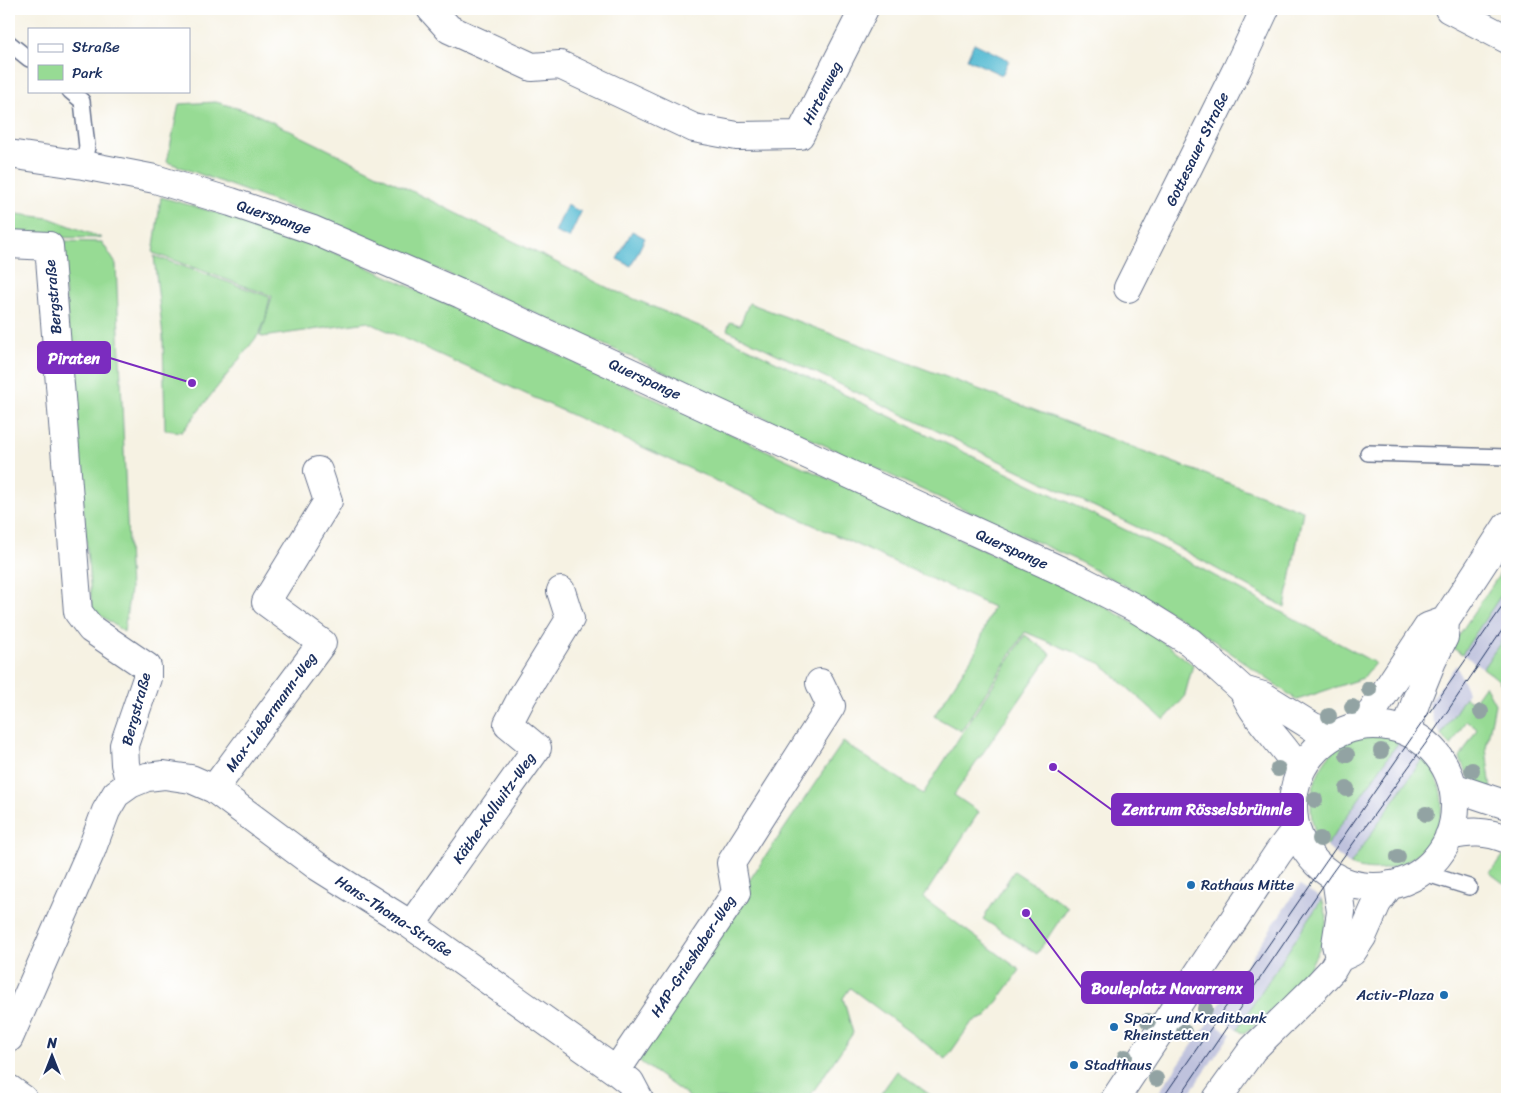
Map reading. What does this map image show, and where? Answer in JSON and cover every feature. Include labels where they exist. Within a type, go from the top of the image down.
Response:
[{"type":"street","name":"Hirtenweg","points":[[431,9],[449,29],[532,67],[560,65],[694,128],[736,136],[800,135],[864,9]]},
{"type":"street","name":"Gottesauer Straße","points":[[1128,288],[1265,9]]},
{"type":"street","points":[[1449,9],[1507,39]]},
{"type":"street","name":"Querspange","points":[[9,154],[84,165],[155,179],[313,230],[461,294],[1077,578],[1137,609],[1190,642],[1244,690]]},
{"type":"street","name":"Bergstraße","points":[[9,244],[49,246],[78,612],[91,629],[147,667],[147,678],[124,745],[125,764],[130,784]]},
{"type":"street","name":"Max-Liebermann-Weg","points":[[214,789],[322,643],[266,602],[328,501],[318,471]]},
{"type":"street","points":[[1409,732],[1411,716],[1419,691],[1444,637],[1446,620],[1507,526]]},
{"type":"street","name":"Käthe-Kollwitz-Weg","points":[[411,925],[537,748],[508,724],[522,697],[570,619],[561,590]]},
{"type":"street","points":[[1244,690],[1263,696],[1312,727],[1347,730],[1384,725],[1409,732],[1426,743],[1435,752],[1443,762],[1453,787],[1455,812],[1450,836],[1438,856],[1421,872],[1406,880],[1390,885],[1362,886],[1348,883],[1321,867],[1313,860],[1296,830],[1293,815],[1295,786],[1300,771],[1315,750],[1347,730],[1372,712],[1428,627],[1446,620]]},
{"type":"street","name":"HAP-Grieshaber-Weg","points":[[616,1071],[736,894],[731,862],[831,706],[820,683]]},
{"type":"street","points":[[1244,690],[1250,707],[1289,753],[1300,771]]},
{"type":"street","name":"Hans-Thoma-Straße","points":[[130,784],[147,777],[164,775],[191,779],[214,789],[317,866],[411,925],[616,1071],[630,1082],[639,1099]]},
{"type":"street","points":[[9,1038],[92,851],[106,811],[116,794],[130,784]]},
{"type":"street","points":[[1453,787],[1507,805]]},
{"type":"street","points":[[1115,1099],[1278,852],[1296,830]]},
{"type":"street","points":[[1450,836],[1472,831],[1496,834],[1507,838]]},
{"type":"street","points":[[1336,877],[1342,912],[1336,944],[1339,958]]},
{"type":"street","points":[[1217,1099],[1253,1049],[1316,987],[1332,970],[1339,958],[1352,952],[1357,946],[1377,904],[1390,885]]},
{"type":"street","points":[[9,1089],[23,1099]]},
{"type":"lane","points":[[9,43],[28,58]]},
{"type":"lane","points":[[71,92],[82,101],[87,146],[84,165]]},
{"type":"lane","points":[[1368,452],[1507,457]]},
{"type":"lane","points":[[1421,872],[1469,887]]},
{"type":"shaded area","points":[[1507,586],[1507,633],[1483,668],[1462,654]]},
{"type":"shaded area","points":[[1456,665],[1468,692],[1441,735],[1433,720],[1429,703]]},
{"type":"shaded area","points":[[1400,740],[1425,755],[1350,865],[1326,846]]},
{"type":"shaded area","points":[[1300,885],[1322,899],[1237,1029],[1214,1013]]},
{"type":"shaded area","points":[[1210,1020],[1231,1034],[1185,1099],[1154,1099]]},
{"type":"green space","points":[[216,102],[254,113],[608,288],[723,336],[1167,550],[1375,663],[1363,678],[1297,700],[1193,626],[1140,594],[1076,560],[458,278],[319,218],[167,162],[179,104]]},
{"type":"green space","points":[[161,197],[256,224],[343,256],[1095,601],[1154,635],[1193,665],[1184,698],[1164,720],[1100,663],[1025,632],[961,731],[934,716],[976,651],[993,607],[368,322],[262,337],[260,335],[272,296],[153,253]]},
{"type":"green space","points":[[9,213],[49,218],[102,238],[9,237]]},
{"type":"green space","points":[[61,241],[102,242],[116,264],[130,590],[124,632],[92,609]]},
{"type":"green space","points":[[154,256],[270,297],[265,321],[259,334],[182,432],[165,430],[163,337]]},
{"type":"green space","points":[[749,303],[1303,511],[1285,607],[1172,544],[727,330],[730,322],[740,325]]},
{"type":"green space","points":[[1507,563],[1507,586],[1462,654],[1451,647]]},
{"type":"green space","points":[[1507,633],[1507,726],[1504,715],[1505,697],[1502,686],[1496,677],[1483,668]]},
{"type":"green space","points":[[1025,635],[1051,654],[954,795],[979,812],[923,898],[1020,970],[986,1017],[972,1022],[946,1059],[850,988],[843,998],[853,1033],[808,1099],[692,1099],[631,1055],[843,742],[923,794]]},
{"type":"green space","points":[[1485,685],[1495,704],[1486,748],[1491,789],[1471,777],[1465,770],[1460,758],[1477,729],[1466,720],[1451,746],[1441,735],[1465,697],[1473,702]]},
{"type":"green space","points":[[1382,735],[1400,740],[1326,846],[1316,834],[1312,820],[1312,792],[1316,778],[1331,753],[1342,744],[1355,737]]},
{"type":"green space","points":[[1425,755],[1436,775],[1442,798],[1437,828],[1429,841],[1408,861],[1394,867],[1380,870],[1350,865]]},
{"type":"green space","points":[[1503,856],[1507,858],[1507,886],[1490,873]]},
{"type":"green space","points":[[1014,871],[1068,907],[1037,954],[983,919]]},
{"type":"green space","points":[[1322,899],[1327,917],[1324,939],[1304,979],[1276,1007],[1244,1034],[1237,1029]]},
{"type":"green space","points":[[897,1071],[933,1097],[931,1099],[877,1099]]},
{"type":"water","points":[[974,43],[1009,60],[1002,75],[967,59]]},
{"type":"water","points":[[567,205],[581,212],[569,238],[555,232]]},
{"type":"water","points":[[632,231],[645,238],[631,266],[617,259]]},
{"type":"tram line","points":[[1162,1099],[1507,600]]},
{"type":"tram line","points":[[1178,1099],[1331,874],[1426,743],[1507,623]]},
{"type":"place","name":"Piraten","points":[[192,383]]},
{"type":"place","name":"Zentrum Rösselsbrünnle","points":[[1053,767]]},
{"type":"place","name":"Rathaus Mitte","points":[[1191,885]]},
{"type":"place","name":"Bouleplatz Navarrenx","points":[[1026,913]]},
{"type":"place","name":"Activ-Plaza","points":[[1444,995]]},
{"type":"place","name":"Spar- und Kreditbank Rheinstetten","points":[[1114,1027]]},
{"type":"place","name":"Stadthaus","points":[[1074,1065]]}]
